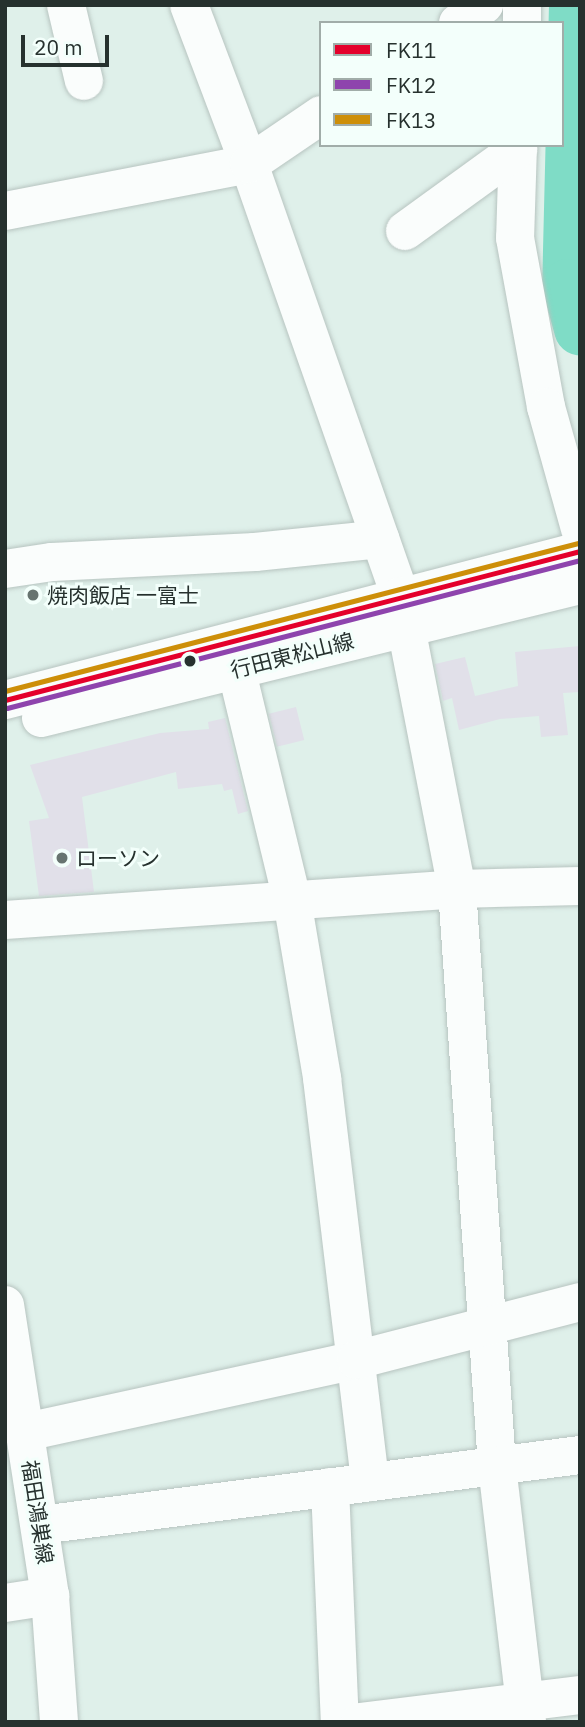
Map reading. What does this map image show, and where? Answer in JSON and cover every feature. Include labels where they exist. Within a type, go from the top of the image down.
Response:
[{"type":"street","points":[[66,5],[84,81]]},
{"type":"street","points":[[189,5],[249,163],[380,539],[402,611],[457,889],[497,1466],[526,1711]]},
{"type":"street","points":[[461,21],[484,5]]},
{"type":"street","points":[[5,211],[249,163],[319,116]]},
{"type":"street","points":[[405,231],[518,147]]},
{"type":"street","points":[[518,147],[515,238],[546,407],[580,529]]},
{"type":"street","points":[[5,569],[52,562],[255,552],[380,539]]},
{"type":"street","name":"行田東松山線","points":[[5,727],[236,668],[580,551]]},
{"type":"street","name":"行田東松山線","points":[[5,700],[402,611],[580,586]]},
{"type":"street","points":[[236,668],[292,900],[322,1078],[370,1482]]},
{"type":"street","points":[[5,920],[457,889],[580,886]]},
{"type":"street","points":[[26,1432],[356,1360],[580,1302]]},
{"type":"street","name":"福田鴻巣線","points":[[5,1305],[41,1525],[50,1596],[59,1722]]},
{"type":"street","points":[[41,1525],[580,1455]]},
{"type":"street","points":[[330,1487],[340,1722]]},
{"type":"street","points":[[5,1603],[50,1596]]},
{"type":"street","points":[[360,1722],[526,1711],[580,1695]]},
{"type":"building","points":[[580,646],[580,692],[563,693],[568,735],[541,737],[539,716],[500,719],[459,730],[452,698],[443,701],[435,664],[465,657],[475,696],[518,686],[515,652]]},
{"type":"building","points":[[296,707],[304,740],[277,747],[269,714]]},
{"type":"building","points":[[225,718],[248,811],[238,814],[232,789],[224,791],[222,784],[178,789],[176,772],[82,797],[94,892],[39,896],[29,821],[49,818],[30,765],[160,733],[209,729],[208,722]]},
{"type":"waterway","points":[[575,5],[568,285],[580,329]]},
{"type":"transit line","name":"FK13","points":[[5,691],[578,543]]},
{"type":"transit line","name":"FK11","points":[[5,700],[580,551]]},
{"type":"transit line","name":"FK12","points":[[7,708],[580,560]]},
{"type":"place","name":"焼肉飯店 一富士","points":[[33,595]]},
{"type":"place","name":"ローソン","points":[[62,858]]}]
